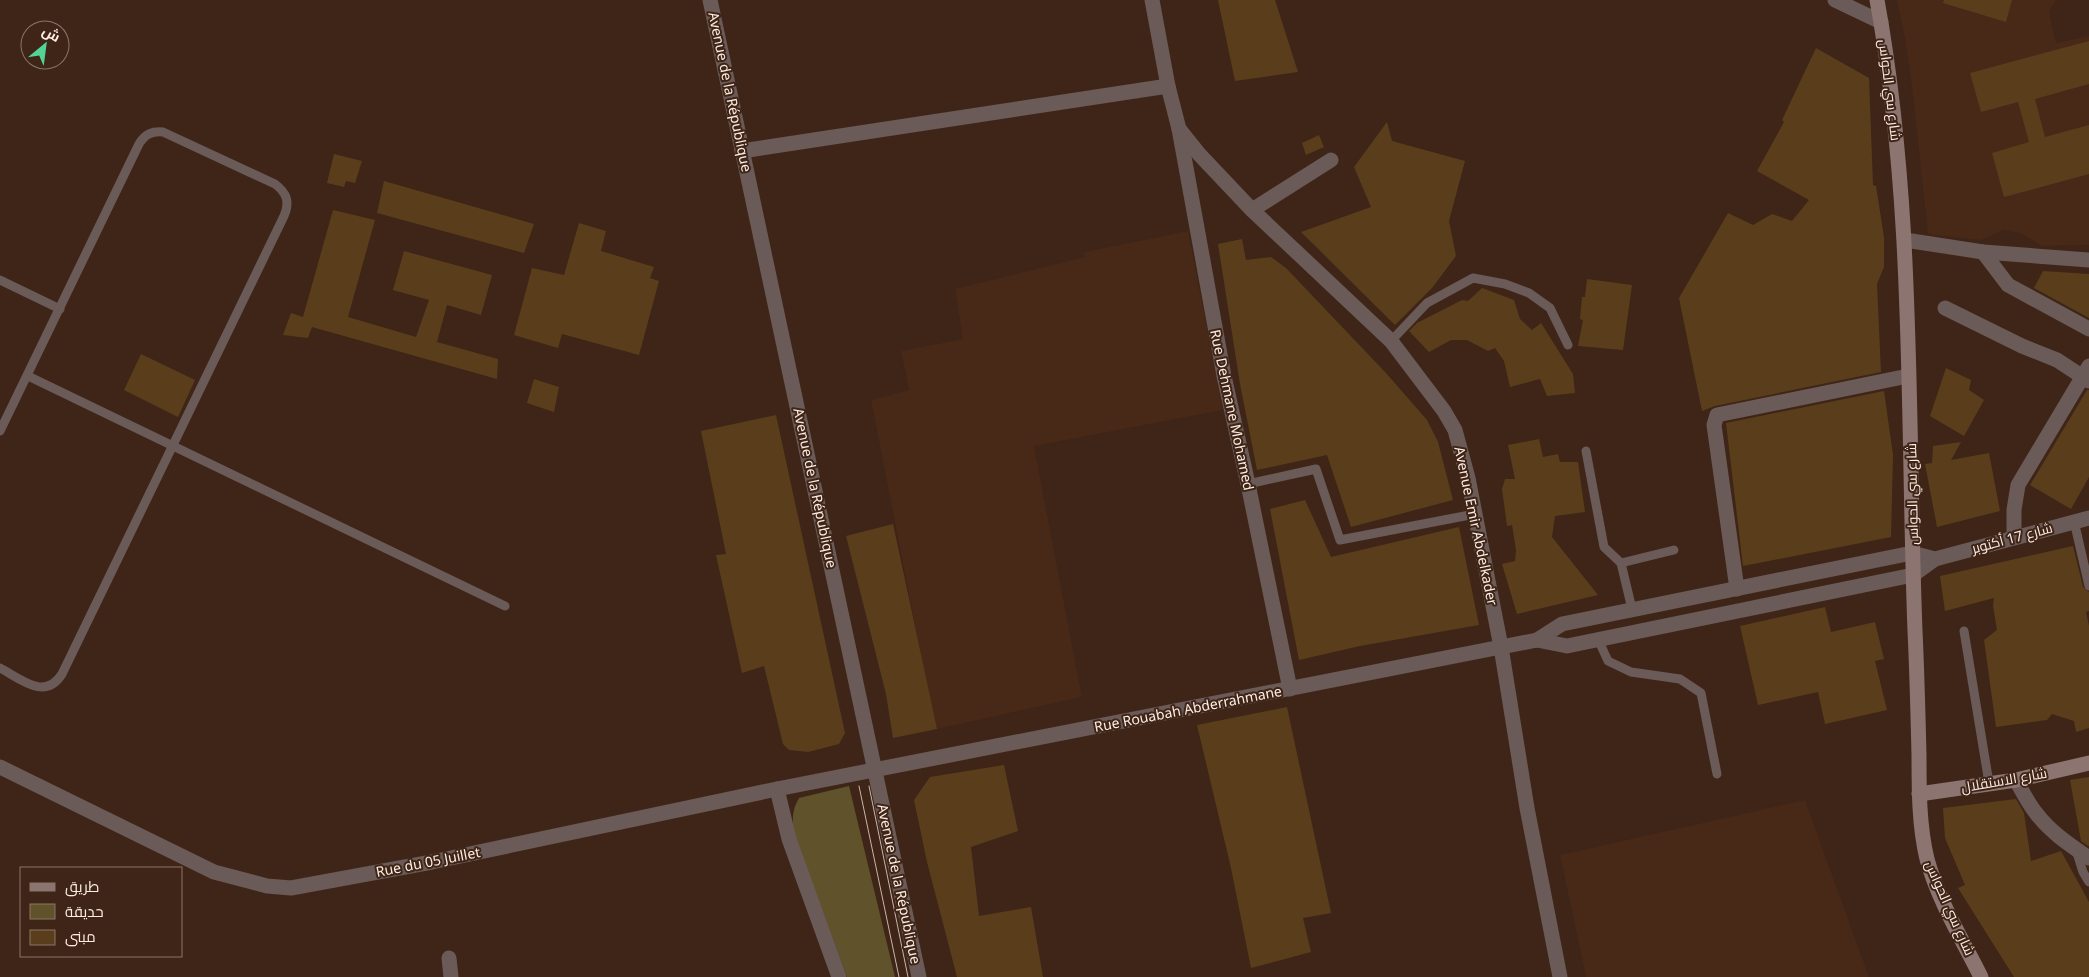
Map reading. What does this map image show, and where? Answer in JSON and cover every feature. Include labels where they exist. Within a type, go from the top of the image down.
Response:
[{"type":"street","name":"Avenue de la République","points":[[710,0],[919,977]]},
{"type":"street","name":"Avenue Emir Abdelkader","points":[[1152,0],[1168,86],[1179,129],[1199,154],[1252,210],[1391,342],[1444,411],[1455,430],[1475,514],[1501,646],[1527,808],[1560,977]]},
{"type":"street","points":[[1835,0],[1881,22]]},
{"type":"street","name":"شارع سي الحواس","points":[[1877,0],[1893,107],[1904,240],[1911,419],[1912,553],[1919,794],[1924,840],[1932,874],[1981,977]]},
{"type":"street","points":[[742,151],[1168,86]]},
{"type":"street","name":"Rue Dehmane Mohamed","points":[[1179,129],[1224,376],[1290,689]]},
{"type":"street","points":[[1252,210],[1330,160]]},
{"type":"street","points":[[1904,240],[1983,252],[2089,260]]},
{"type":"street","points":[[1983,252],[2008,285],[2089,329]]},
{"type":"street","points":[[1945,308],[2022,346],[2087,375],[2018,485],[2014,510],[2014,538]]},
{"type":"street","points":[[1737,589],[1714,425],[1717,415],[1908,376]]},
{"type":"street","name":"شارع 17 أكتوبر","points":[[1935,559],[2089,518]]},
{"type":"street","points":[[1537,640],[1562,624],[1632,609],[1912,553],[1935,559]]},
{"type":"street","points":[[1537,640],[1567,646],[1913,575],[1935,559]]},
{"type":"street","name":"Rue Rouabah Abderrahmane","points":[[875,771],[1537,640]]},
{"type":"street","name":"شارع الاستقلال","points":[[1919,794],[2016,780],[2089,763]]},
{"type":"street","name":"Rue du 05 Juillet","points":[[0,767],[214,872],[267,886],[290,888],[432,862],[777,789],[875,771]]},
{"type":"street","points":[[2016,780],[2036,813],[2060,838],[2089,858]]},
{"type":"street","points":[[777,789],[789,839],[838,977]]},
{"type":"street","points":[[448,958],[451,977]]},
{"type":"lane","points":[[0,431],[139,144],[147,135],[152,132],[163,132],[276,184],[283,190],[287,198],[288,207],[284,216],[57,682],[49,687],[40,688],[0,668]]},
{"type":"lane","points":[[1391,342],[1427,303],[1473,278],[1505,284],[1529,294],[1550,308],[1568,346]]},
{"type":"lane","points":[[0,280],[60,309]]},
{"type":"lane","points":[[28,376],[505,606]]},
{"type":"lane","points":[[1586,451],[1604,547],[1621,563],[1632,609]]},
{"type":"lane","points":[[1248,484],[1316,469],[1340,540],[1475,514]]},
{"type":"lane","points":[[2074,522],[2089,586]]},
{"type":"lane","points":[[1621,563],[1674,550]]},
{"type":"lane","points":[[1964,631],[1989,784]]},
{"type":"lane","points":[[1598,639],[1608,661],[1631,672],[1680,679],[1701,693],[1716,774]]},
{"type":"lane","points":[[2076,849],[2083,872],[2089,882]]},
{"type":"shaded area","points":[[1897,0],[2056,0],[2049,12],[2056,43],[2089,36],[2089,245],[2041,246],[2023,234],[2004,230],[1981,240],[1928,234],[1912,87]]},
{"type":"shaded area","points":[[1188,231],[1223,410],[1034,446],[1082,697],[937,729],[871,400],[909,390],[901,351],[963,339],[955,289],[1085,257],[1084,252]]},
{"type":"shaded area","points":[[1805,800],[1869,977],[1586,977],[1560,855]]},
{"type":"green space","points":[[849,786],[895,977],[847,977],[794,833],[793,815],[799,798]]},
{"type":"building","points":[[1218,0],[1275,0],[1298,72],[1235,81]]},
{"type":"building","points":[[1944,0],[2012,0],[2006,22],[1943,3]]},
{"type":"building","points":[[2089,41],[2089,84],[2035,99],[2045,137],[2089,125],[2089,174],[2004,197],[1992,153],[2029,142],[2018,102],[1981,112],[1970,73]]},
{"type":"building","points":[[1816,48],[1869,78],[1873,185],[1876,186],[1884,237],[1884,267],[1877,284],[1881,372],[1715,406],[1702,411],[1679,298],[1728,213],[1753,225],[1772,214],[1792,221],[1809,200],[1757,171],[1784,122],[1782,120]]},
{"type":"building","points":[[1387,122],[1392,141],[1465,161],[1449,221],[1456,256],[1432,288],[1395,325],[1301,232],[1371,207],[1354,167]]},
{"type":"building","points":[[1319,135],[1324,147],[1306,155],[1302,143]]},
{"type":"building","points":[[334,154],[362,161],[355,183],[346,181],[344,187],[327,183]]},
{"type":"building","points":[[384,181],[534,224],[524,253],[377,213]]},
{"type":"building","points":[[333,210],[375,220],[348,317],[416,337],[429,300],[393,290],[404,251],[492,275],[481,315],[447,305],[437,342],[498,359],[497,379],[312,327],[308,338],[283,335],[291,313],[303,317]]},
{"type":"building","points":[[579,223],[606,231],[601,251],[654,267],[650,278],[659,281],[639,355],[562,334],[558,348],[514,335],[532,268],[564,275]]},
{"type":"building","points":[[1242,239],[1246,260],[1271,257],[1286,268],[1386,373],[1427,420],[1438,442],[1453,500],[1351,527],[1327,455],[1257,470],[1240,384],[1218,244]]},
{"type":"building","points":[[2043,271],[2089,274],[2089,318],[2034,288]]},
{"type":"building","points":[[1587,279],[1632,285],[1623,350],[1578,346],[1583,320],[1580,319],[1582,297],[1585,297]]},
{"type":"building","points":[[1482,288],[1514,300],[1520,319],[1532,330],[1541,323],[1573,374],[1575,393],[1547,396],[1540,379],[1510,387],[1504,361],[1495,348],[1488,351],[1467,340],[1451,340],[1429,352],[1409,331],[1417,323],[1462,300],[1468,301]]},
{"type":"building","points":[[141,354],[195,380],[178,417],[124,390]]},
{"type":"building","points":[[1946,368],[1971,380],[1969,390],[1984,400],[1964,436],[1930,416]]},
{"type":"building","points":[[534,379],[559,387],[554,412],[527,403]]},
{"type":"building","points":[[2087,390],[2089,390],[2089,477],[2071,509],[2030,485]]},
{"type":"building","points":[[1884,391],[1893,455],[1891,537],[1743,566],[1726,423]]},
{"type":"building","points":[[776,415],[845,733],[839,744],[808,752],[789,750],[783,744],[764,666],[742,673],[716,555],[726,554],[701,431]]},
{"type":"building","points":[[1539,439],[1543,457],[1558,454],[1560,462],[1578,462],[1585,512],[1555,516],[1552,537],[1598,595],[1517,614],[1502,564],[1515,561],[1516,550],[1512,525],[1507,526],[1502,489],[1505,479],[1515,479],[1508,445]]},
{"type":"building","points":[[1961,442],[1951,460],[1989,453],[2000,511],[1937,527],[1925,464],[1932,463],[1933,446]]},
{"type":"building","points":[[1305,500],[1331,557],[1459,527],[1479,625],[1360,646],[1299,660],[1270,509]]},
{"type":"building","points":[[893,524],[937,729],[893,738],[886,694],[846,536]]},
{"type":"building","points":[[2073,546],[2083,587],[2089,592],[2089,611],[2086,612],[2089,626],[2089,728],[2076,732],[2074,721],[2052,714],[2047,720],[1996,727],[1984,640],[1997,630],[1993,606],[1994,598],[1945,611],[1940,576]]},
{"type":"building","points":[[1825,607],[1831,632],[1875,622],[1884,659],[1875,661],[1887,710],[1825,724],[1818,692],[1758,705],[1740,626]]},
{"type":"building","points":[[1287,707],[1331,913],[1303,918],[1311,952],[1251,968],[1231,868],[1197,725]]},
{"type":"building","points":[[1004,765],[1018,831],[971,847],[979,916],[1031,907],[1043,977],[957,977],[927,862],[914,800],[930,777]]},
{"type":"building","points":[[2089,777],[2088,846],[2081,841],[2070,780]]},
{"type":"building","points":[[2016,799],[2024,813],[2031,861],[2061,851],[2089,902],[2089,977],[2014,977],[1958,888],[1965,885],[1945,838],[1943,808]]},
{"type":"tram line","points":[[859,786],[899,977]]},
{"type":"tram line","points":[[869,786],[908,977]]}]
